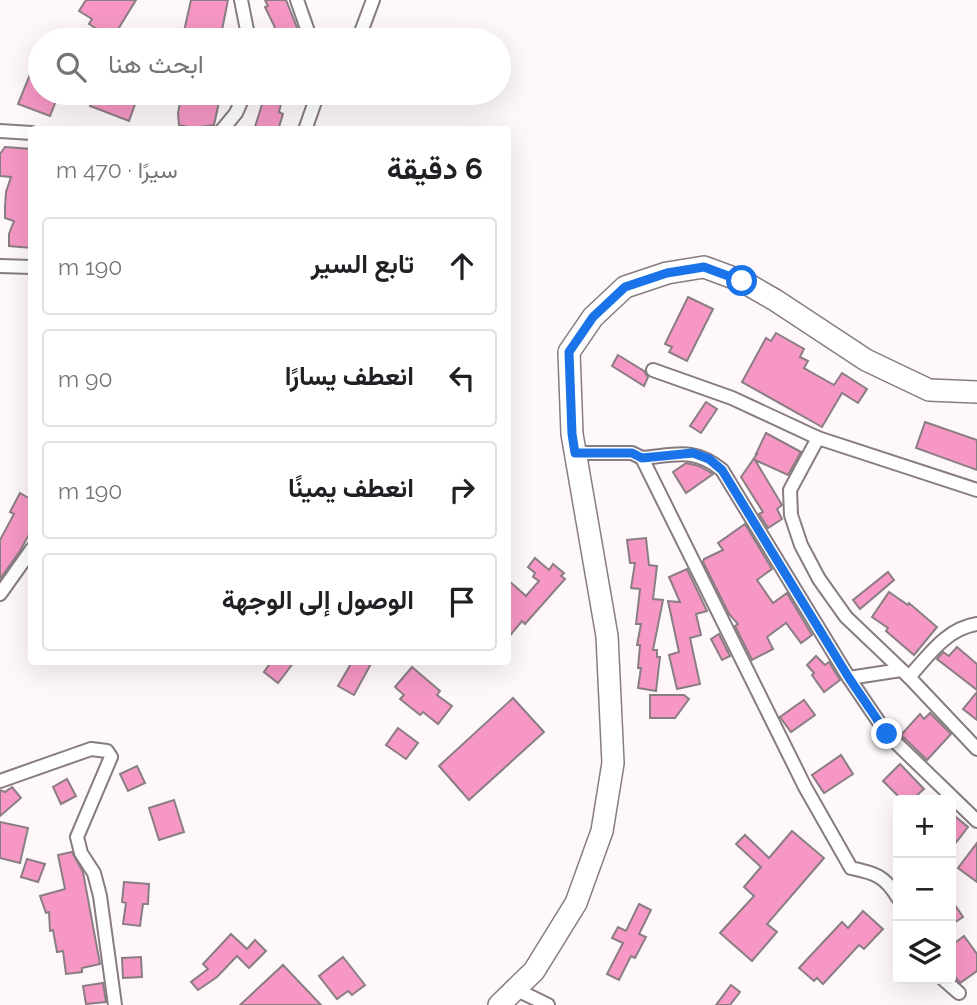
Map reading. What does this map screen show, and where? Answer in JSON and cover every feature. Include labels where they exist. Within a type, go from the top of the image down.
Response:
[{"type":"main road","points":[[504,1001],[534,971],[576,903],[602,831],[613,763],[607,636],[572,434],[569,352],[593,317],[625,287],[667,273],[704,267],[742,281],[866,360],[929,390],[977,392]]},
{"type":"street","points":[[241,0],[246,28]]},
{"type":"street","points":[[297,0],[307,28]]},
{"type":"street","points":[[362,28],[373,0]]},
{"type":"street","points":[[225,126],[240,105]]},
{"type":"street","points":[[306,126],[314,105]]},
{"type":"street","points":[[0,131],[28,134]]},
{"type":"street","points":[[0,266],[28,267]]},
{"type":"street","points":[[653,370],[732,398],[818,438],[977,490]]},
{"type":"street","points":[[818,438],[790,490],[791,515],[801,545],[819,579],[846,617],[905,673],[977,749]]},
{"type":"street","points":[[575,453],[632,453],[642,458],[693,453],[709,459],[722,470],[849,678],[887,734],[977,821]]},
{"type":"street","points":[[642,458],[805,787],[851,868],[875,873],[893,890]]},
{"type":"street","points":[[0,594],[28,555]]},
{"type":"street","points":[[849,678],[905,673],[948,635],[977,624]]},
{"type":"street","points":[[0,781],[91,749],[107,751],[111,757],[77,837],[81,853],[94,873],[100,896],[115,1005]]},
{"type":"street","points":[[949,984],[959,993]]},
{"type":"street","points":[[504,1001],[548,1005]]},
{"type":"building","points":[[86,0],[136,0],[119,28],[95,28],[89,24],[92,19],[79,11]]},
{"type":"building","points":[[191,0],[228,0],[222,28],[185,28]]},
{"type":"building","points":[[265,0],[286,0],[297,28],[275,28],[265,7],[268,6]]},
{"type":"building","points":[[28,79],[28,105],[54,105],[50,116],[18,104]]},
{"type":"building","points":[[90,105],[135,105],[129,121]]},
{"type":"building","points":[[180,105],[218,105],[214,125],[179,125]]},
{"type":"building","points":[[262,105],[281,105],[279,112],[283,114],[279,126],[255,126]]},
{"type":"building","points":[[5,147],[28,149],[28,248],[9,246],[9,234],[14,221],[5,218],[5,207],[11,177],[0,176],[0,154]]},
{"type":"building","points":[[688,297],[713,309],[687,361],[669,352],[672,347],[665,344]]},
{"type":"building","points":[[776,333],[804,349],[800,357],[808,361],[804,368],[834,385],[842,373],[867,389],[858,403],[842,393],[822,427],[742,382],[766,338],[771,341]]},
{"type":"building","points":[[618,355],[644,371],[648,377],[644,386],[612,366]]},
{"type":"building","points":[[706,402],[717,409],[701,433],[690,426]]},
{"type":"building","points":[[925,422],[977,440],[977,470],[916,448]]},
{"type":"building","points":[[766,433],[801,452],[788,475],[755,460],[782,505],[777,509],[782,519],[768,528],[759,514],[763,512],[741,477],[757,454]]},
{"type":"building","points":[[686,463],[699,466],[713,474],[686,493],[673,472]]},
{"type":"building","points":[[20,493],[28,498],[28,536],[0,579],[0,540],[14,514],[10,512]]},
{"type":"building","points":[[745,524],[772,569],[757,580],[773,603],[787,593],[812,635],[801,643],[786,623],[767,637],[773,649],[752,660],[735,626],[738,624],[729,614],[703,562],[723,550],[718,543]]},
{"type":"building","points":[[646,538],[649,565],[657,566],[653,599],[663,600],[653,650],[657,650],[657,657],[660,657],[656,691],[638,688],[641,668],[638,668],[640,645],[637,645],[641,624],[636,624],[640,589],[631,588],[635,563],[630,563],[627,540]]},
{"type":"building","points":[[535,558],[549,570],[553,564],[564,573],[561,576],[565,579],[525,624],[522,621],[511,634],[511,583],[526,596],[539,581],[533,577],[535,573],[528,567]]},
{"type":"building","points":[[687,569],[707,611],[696,614],[701,635],[690,638],[700,684],[677,689],[669,655],[679,652],[668,601],[680,602],[669,577]]},
{"type":"building","points":[[888,572],[894,580],[860,609],[853,600]]},
{"type":"building","points":[[889,592],[908,605],[909,603],[937,627],[914,655],[886,631],[888,628],[872,617]]},
{"type":"building","points":[[719,634],[730,656],[722,660],[711,639]]},
{"type":"building","points":[[957,647],[977,664],[977,690],[937,659],[943,652],[949,656]]},
{"type":"building","points":[[816,656],[825,665],[829,662],[840,680],[824,692],[807,665]]},
{"type":"building","points":[[269,665],[292,665],[278,683],[264,672]]},
{"type":"building","points":[[350,665],[370,665],[354,695],[338,686]]},
{"type":"building","points":[[412,667],[440,691],[437,695],[452,706],[438,724],[423,712],[420,715],[400,699],[404,695],[395,687]]},
{"type":"building","points":[[977,692],[977,720],[963,709]]},
{"type":"building","points":[[650,695],[684,695],[689,699],[675,718],[650,718]]},
{"type":"building","points":[[513,698],[544,732],[469,800],[439,766]]},
{"type":"building","points":[[804,700],[815,715],[791,732],[780,717]]},
{"type":"building","points":[[930,713],[951,734],[927,760],[901,735],[920,714],[924,719]]},
{"type":"building","points":[[398,728],[418,743],[406,759],[386,745]]},
{"type":"building","points":[[841,755],[853,774],[824,793],[812,775]]},
{"type":"building","points":[[900,764],[924,789],[917,795],[897,795],[883,781]]},
{"type":"building","points":[[137,766],[145,783],[128,791],[120,774]]},
{"type":"building","points":[[67,779],[76,796],[61,804],[53,787]]},
{"type":"building","points":[[12,787],[21,798],[0,816],[0,790],[5,792]]},
{"type":"building","points":[[174,800],[184,832],[159,840],[149,808]]},
{"type":"building","points":[[956,817],[968,827],[956,843]]},
{"type":"building","points":[[0,822],[28,828],[20,863],[0,858]]},
{"type":"building","points":[[792,831],[824,858],[767,924],[777,932],[752,961],[720,933],[754,896],[744,887],[761,867],[736,844],[745,835],[769,858]]},
{"type":"building","points":[[977,843],[977,882],[958,868]]},
{"type":"building","points":[[72,852],[83,872],[100,964],[82,968],[82,972],[66,974],[63,951],[57,952],[53,930],[50,931],[49,912],[46,913],[40,896],[65,889],[58,855]]},
{"type":"building","points":[[27,859],[45,864],[38,882],[21,877]]},
{"type":"building","points":[[124,882],[149,884],[148,904],[143,904],[140,926],[123,924],[126,903],[122,902]]},
{"type":"building","points":[[639,904],[651,910],[639,934],[646,937],[635,958],[631,956],[619,980],[607,974],[623,943],[612,938],[618,927],[626,931]]},
{"type":"building","points":[[956,906],[963,917],[956,922]]},
{"type":"building","points":[[863,911],[883,929],[864,949],[859,945],[823,984],[817,978],[814,981],[799,968],[842,922],[848,928]]},
{"type":"building","points":[[231,934],[247,949],[255,940],[266,951],[249,968],[237,956],[217,977],[198,990],[191,982],[208,969],[203,964]]},
{"type":"building","points":[[964,936],[977,954],[977,971],[960,983],[956,978],[956,942]]},
{"type":"building","points":[[141,957],[142,977],[123,978],[122,958]]},
{"type":"building","points":[[343,957],[365,985],[352,995],[348,991],[337,999],[319,976]]},
{"type":"building","points":[[283,965],[321,1005],[240,1005]]},
{"type":"building","points":[[103,983],[106,1002],[86,1004],[83,986]]},
{"type":"building","points":[[731,985],[740,992],[730,1005],[716,1005]]},
{"type":"route","points":[[742,281],[704,267],[667,273],[625,287],[593,317],[569,352],[575,453],[632,453],[642,458],[693,453],[709,459],[722,470],[849,678],[887,734]]}]
